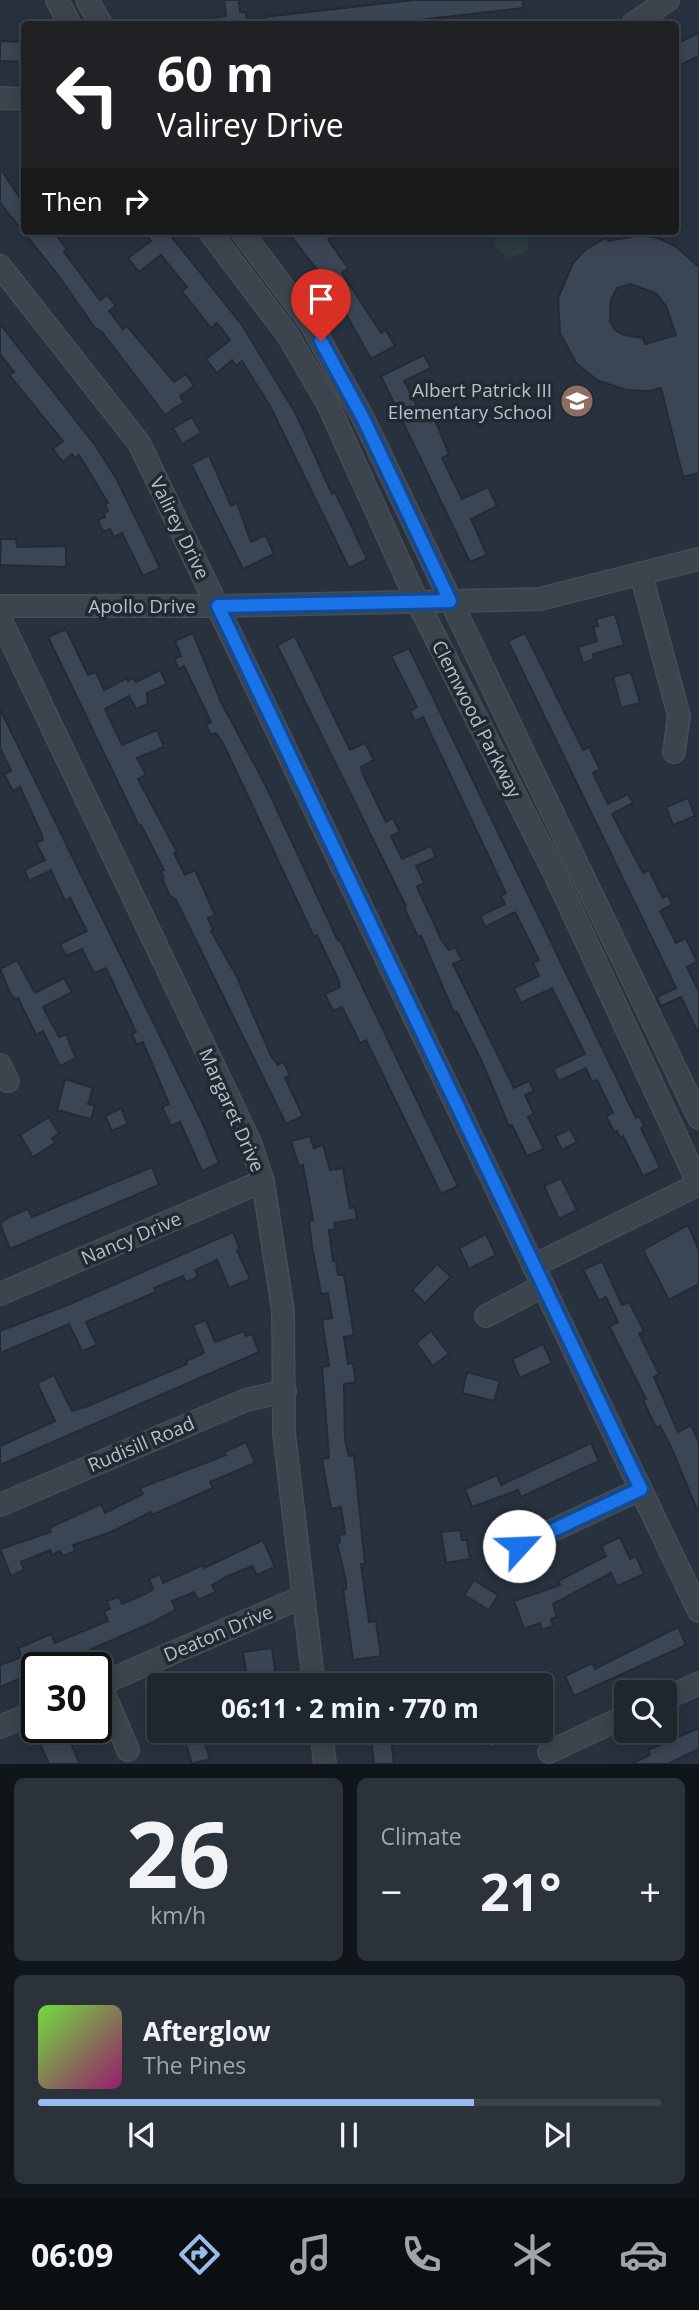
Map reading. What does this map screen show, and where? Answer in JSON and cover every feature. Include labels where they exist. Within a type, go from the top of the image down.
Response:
[{"type":"street","points":[[57,0],[69,21]]},
{"type":"street","points":[[87,0],[99,21]]},
{"type":"street","points":[[637,21],[668,0]]},
{"type":"street","points":[[0,99],[21,99]]},
{"type":"street","name":"Clemwood Parkway","points":[[212,235],[265,303],[327,402],[418,603],[553,870],[699,1184]]},
{"type":"street","name":"Clemwood Parkway","points":[[244,235],[311,324],[340,373],[578,859],[699,1118]]},
{"type":"street","name":"Valirey Drive","points":[[0,265],[139,443],[699,1611]]},
{"type":"street","name":"Apollo Drive","points":[[0,606],[218,606],[540,599],[699,559]]},
{"type":"street","points":[[642,574],[679,716],[674,752]]},
{"type":"street","name":"Margaret Drive","points":[[0,618],[250,1142],[263,1181],[283,1311],[284,1433],[312,1673]]},
{"type":"street","name":"Nancy Drive","points":[[0,1294],[263,1181]]},
{"type":"street","points":[[533,1266],[699,1184]]},
{"type":"street","points":[[486,1316],[543,1286]]},
{"type":"street","name":"Rudisill Road","points":[[0,1505],[246,1400],[285,1391]]},
{"type":"street","points":[[519,1546],[641,1489]]},
{"type":"street","name":"Deaton Drive","points":[[112,1679],[302,1597]]},
{"type":"street","points":[[677,1693],[699,1683]]},
{"type":"street","points":[[112,1715],[128,1750]]},
{"type":"street","points":[[0,1727],[21,1718]]},
{"type":"street","points":[[549,1752],[614,1722]]},
{"type":"street","points":[[323,1743],[326,1764]]},
{"type":"shaded area","points":[[495,235],[528,235],[529,244],[525,253],[507,258],[494,245]]},
{"type":"building","points":[[224,0],[239,0],[240,12],[246,13],[247,21],[212,21],[212,18],[226,16]]},
{"type":"building","points":[[415,0],[523,0],[523,8],[410,21],[264,21],[264,17]]},
{"type":"building","points":[[699,33],[699,56],[679,66],[679,43]]},
{"type":"building","points":[[0,41],[21,42],[21,62],[0,61]]},
{"type":"building","points":[[0,168],[21,200],[21,229],[0,203]]},
{"type":"building","points":[[26,235],[56,235],[67,249],[64,252],[100,300],[107,295],[116,306],[109,311],[123,329],[127,326],[174,382],[186,374],[194,386],[180,396],[184,402],[165,415],[102,332],[95,328]]},
{"type":"building","points":[[146,235],[170,235],[242,325],[296,414],[332,494],[335,492],[367,559],[349,568],[271,408],[242,361],[236,366],[232,360],[217,373],[206,359],[230,340],[217,323],[211,328],[182,291],[187,287],[161,255],[139,272],[128,258],[151,241]]},
{"type":"building","points":[[290,235],[335,235],[328,240],[348,268],[342,273],[381,333],[386,330],[395,346],[371,359],[332,289]]},
{"type":"building","points":[[640,235],[658,238],[675,246],[699,267],[699,473],[683,477],[661,388],[649,391],[626,390],[597,380],[576,363],[560,333],[558,298],[573,263],[585,250],[607,237],[608,241]],"holes":[[[630,284],[656,293],[666,306],[676,335],[645,344],[643,338],[624,335],[615,330],[610,321],[611,300],[617,288]]]},
{"type":"building","points":[[0,324],[95,445],[116,478],[160,568],[143,576],[122,533],[114,537],[110,529],[103,532],[98,520],[105,517],[104,513],[108,511],[105,504],[108,503],[79,455],[75,458],[72,454],[63,462],[53,449],[63,441],[9,375],[14,372],[0,354]]},
{"type":"building","points":[[424,355],[431,368],[404,381],[424,421],[433,417],[438,427],[449,454],[442,458],[462,499],[488,487],[497,506],[471,519],[487,555],[470,562],[381,376]]},
{"type":"building","points":[[192,417],[201,433],[182,444],[173,428]]},
{"type":"building","points":[[209,455],[231,506],[237,503],[251,542],[266,535],[274,554],[243,569],[191,464]]},
{"type":"building","points":[[1,539],[16,539],[17,547],[66,546],[66,567],[0,565]]},
{"type":"building","points":[[615,614],[624,645],[593,654],[594,659],[583,663],[578,647],[597,641],[593,627],[598,626],[596,619]]},
{"type":"building","points":[[66,629],[88,675],[96,672],[104,690],[127,678],[128,681],[133,678],[136,682],[160,670],[167,684],[147,693],[148,704],[136,709],[129,696],[105,709],[122,745],[157,730],[164,747],[137,758],[146,775],[138,779],[177,852],[174,853],[185,875],[195,870],[215,915],[208,918],[213,930],[211,931],[237,977],[271,1056],[278,1065],[283,1062],[290,1075],[285,1078],[303,1116],[286,1124],[176,900],[170,896],[162,879],[164,878],[161,871],[164,870],[141,825],[139,826],[48,637]]},
{"type":"building","points":[[193,633],[221,702],[265,784],[338,941],[340,940],[458,1186],[441,1194],[366,1040],[360,1043],[342,1007],[333,1011],[325,994],[340,987],[339,981],[317,935],[314,937],[223,743],[216,733],[211,735],[206,725],[211,722],[184,666],[179,669],[174,659],[181,656],[175,641]]},
{"type":"building","points":[[525,633],[583,750],[589,747],[600,769],[593,773],[608,804],[628,794],[633,803],[612,814],[643,873],[649,870],[663,898],[668,895],[672,905],[660,911],[676,943],[686,938],[697,962],[687,967],[699,992],[699,1035],[681,997],[661,1006],[657,997],[676,988],[508,641]]},
{"type":"building","points":[[295,636],[350,750],[365,743],[374,760],[361,767],[362,772],[386,822],[393,818],[400,832],[391,836],[402,859],[431,846],[436,857],[416,866],[424,883],[417,887],[442,941],[449,950],[455,947],[462,960],[453,964],[514,1088],[529,1081],[534,1091],[525,1095],[534,1114],[528,1117],[544,1149],[527,1156],[512,1125],[509,1126],[457,1012],[454,1013],[421,936],[418,937],[404,907],[406,906],[277,645]]},
{"type":"building","points":[[409,648],[636,1118],[639,1116],[644,1126],[641,1128],[660,1168],[643,1176],[623,1136],[620,1138],[617,1131],[614,1132],[606,1116],[613,1113],[597,1080],[592,1082],[586,1068],[559,1081],[553,1069],[585,1054],[552,988],[521,1003],[514,988],[539,976],[533,963],[539,960],[515,912],[485,927],[480,916],[505,904],[501,896],[506,893],[423,717],[415,721],[410,711],[417,707],[391,656]]},
{"type":"building","points":[[631,672],[640,703],[621,708],[613,677]]},
{"type":"building","points":[[0,709],[203,1124],[219,1163],[202,1171],[180,1122],[171,1126],[162,1107],[169,1104],[143,1042],[137,1045],[132,1034],[136,1032],[106,968],[94,973],[82,949],[66,956],[60,944],[87,931],[70,898],[65,901],[51,870],[29,881],[24,870],[45,860],[36,843],[43,840],[20,787],[13,791],[4,774],[11,771],[0,748]]},
{"type":"building","points":[[688,798],[695,816],[673,825],[666,807]]},
{"type":"building","points":[[17,960],[35,993],[64,978],[72,992],[43,1007],[59,1037],[66,1034],[76,1058],[60,1066],[43,1031],[36,1035],[18,998],[15,999],[10,993],[0,969]]},
{"type":"building","points":[[65,1079],[93,1088],[88,1104],[95,1106],[91,1119],[57,1110]]},
{"type":"building","points":[[121,1108],[128,1124],[112,1131],[105,1116]]},
{"type":"building","points":[[49,1117],[59,1134],[52,1138],[55,1143],[33,1157],[20,1135]]},
{"type":"building","points":[[570,1129],[577,1142],[562,1150],[555,1136]]},
{"type":"building","points":[[310,1136],[314,1148],[323,1145],[330,1170],[343,1168],[350,1208],[355,1207],[357,1219],[334,1223],[335,1229],[329,1230],[333,1261],[336,1261],[338,1275],[344,1275],[354,1335],[344,1337],[348,1364],[353,1363],[356,1382],[344,1384],[345,1440],[349,1456],[354,1455],[365,1564],[361,1564],[369,1622],[376,1621],[381,1656],[353,1660],[343,1589],[346,1589],[346,1581],[337,1543],[340,1542],[339,1535],[345,1534],[341,1507],[331,1509],[322,1459],[329,1458],[322,1367],[329,1366],[322,1320],[332,1318],[328,1293],[321,1294],[312,1247],[309,1221],[313,1220],[303,1165],[299,1166],[291,1141]]},
{"type":"building","points":[[152,1167],[159,1185],[10,1249],[0,1223],[11,1216],[28,1209],[32,1217]]},
{"type":"building","points":[[561,1178],[577,1210],[559,1219],[544,1186]]},
{"type":"building","points":[[688,1225],[699,1250],[699,1284],[669,1300],[643,1250]]},
{"type":"building","points":[[233,1232],[240,1249],[237,1250],[250,1279],[229,1288],[217,1260],[195,1270],[198,1277],[186,1282],[183,1276],[154,1288],[156,1292],[86,1322],[97,1345],[82,1351],[69,1324],[0,1353],[0,1331],[70,1304]]},
{"type":"building","points":[[486,1234],[496,1255],[469,1269],[459,1248]]},
{"type":"building","points":[[602,1261],[622,1305],[629,1302],[644,1331],[639,1334],[659,1374],[654,1377],[678,1432],[691,1425],[699,1442],[699,1514],[671,1447],[660,1426],[656,1428],[643,1400],[646,1399],[609,1326],[618,1322],[606,1297],[599,1301],[583,1270]]},
{"type":"building","points":[[437,1264],[451,1277],[425,1303],[412,1290]]},
{"type":"building","points":[[206,1320],[215,1342],[244,1331],[246,1336],[252,1334],[259,1352],[0,1465],[0,1446],[55,1421],[37,1383],[54,1375],[72,1411],[88,1406],[187,1364],[186,1361],[204,1353],[193,1325]]},
{"type":"building","points":[[431,1331],[449,1354],[433,1366],[416,1343]]},
{"type":"building","points":[[543,1344],[552,1363],[520,1378],[512,1359]]},
{"type":"building","points":[[467,1372],[500,1381],[494,1401],[462,1393]]},
{"type":"building","points":[[246,1442],[255,1463],[210,1482],[213,1488],[152,1515],[151,1512],[111,1532],[73,1545],[75,1551],[63,1556],[60,1551],[52,1555],[50,1550],[21,1562],[24,1570],[11,1576],[0,1549],[51,1532],[49,1528],[101,1504],[105,1513],[143,1494],[140,1488],[226,1455],[224,1452]]},
{"type":"building","points":[[591,1443],[599,1461],[521,1497],[518,1490],[472,1507],[465,1489],[497,1475],[501,1485]]},
{"type":"building","points":[[460,1530],[462,1540],[467,1540],[470,1559],[446,1563],[441,1532]]},
{"type":"building","points":[[620,1537],[630,1559],[636,1556],[644,1574],[617,1586],[611,1573],[553,1604],[557,1617],[551,1619],[553,1626],[542,1630],[540,1623],[524,1629],[514,1601],[560,1585],[558,1581],[606,1556],[601,1546]]},
{"type":"building","points":[[263,1540],[275,1567],[257,1575],[252,1566],[212,1585],[216,1592],[198,1600],[194,1592],[172,1601],[176,1610],[85,1652],[21,1652],[21,1655],[18,1648],[51,1634],[55,1643],[108,1621],[104,1611],[110,1609],[107,1601],[119,1597],[122,1604],[147,1593],[153,1589],[149,1579],[160,1574],[163,1583],[203,1565],[204,1568]]},
{"type":"building","points":[[474,1580],[498,1595],[489,1610],[464,1595]]},
{"type":"building","points":[[678,1627],[686,1645],[574,1696],[565,1676],[592,1663],[595,1669]]},
{"type":"building","points":[[272,1648],[275,1673],[246,1673],[243,1652]]},
{"type":"building","points":[[21,1657],[21,1678],[0,1687],[0,1665]]},
{"type":"building","points":[[699,1728],[699,1749],[668,1764],[631,1764],[650,1755],[648,1750],[664,1743],[677,1743],[677,1737]]},
{"type":"building","points":[[40,1743],[71,1743],[80,1764],[49,1764]]},
{"type":"building","points":[[186,1743],[205,1743],[210,1759],[192,1764]]},
{"type":"building","points":[[371,1743],[391,1743],[394,1764],[374,1764]]},
{"type":"place","name":"Albert Patrick III Elementary School","points":[[577,401]]},
{"type":"route","points":[[321,341],[363,418],[450,601],[218,606],[641,1489],[519,1546]]}]
